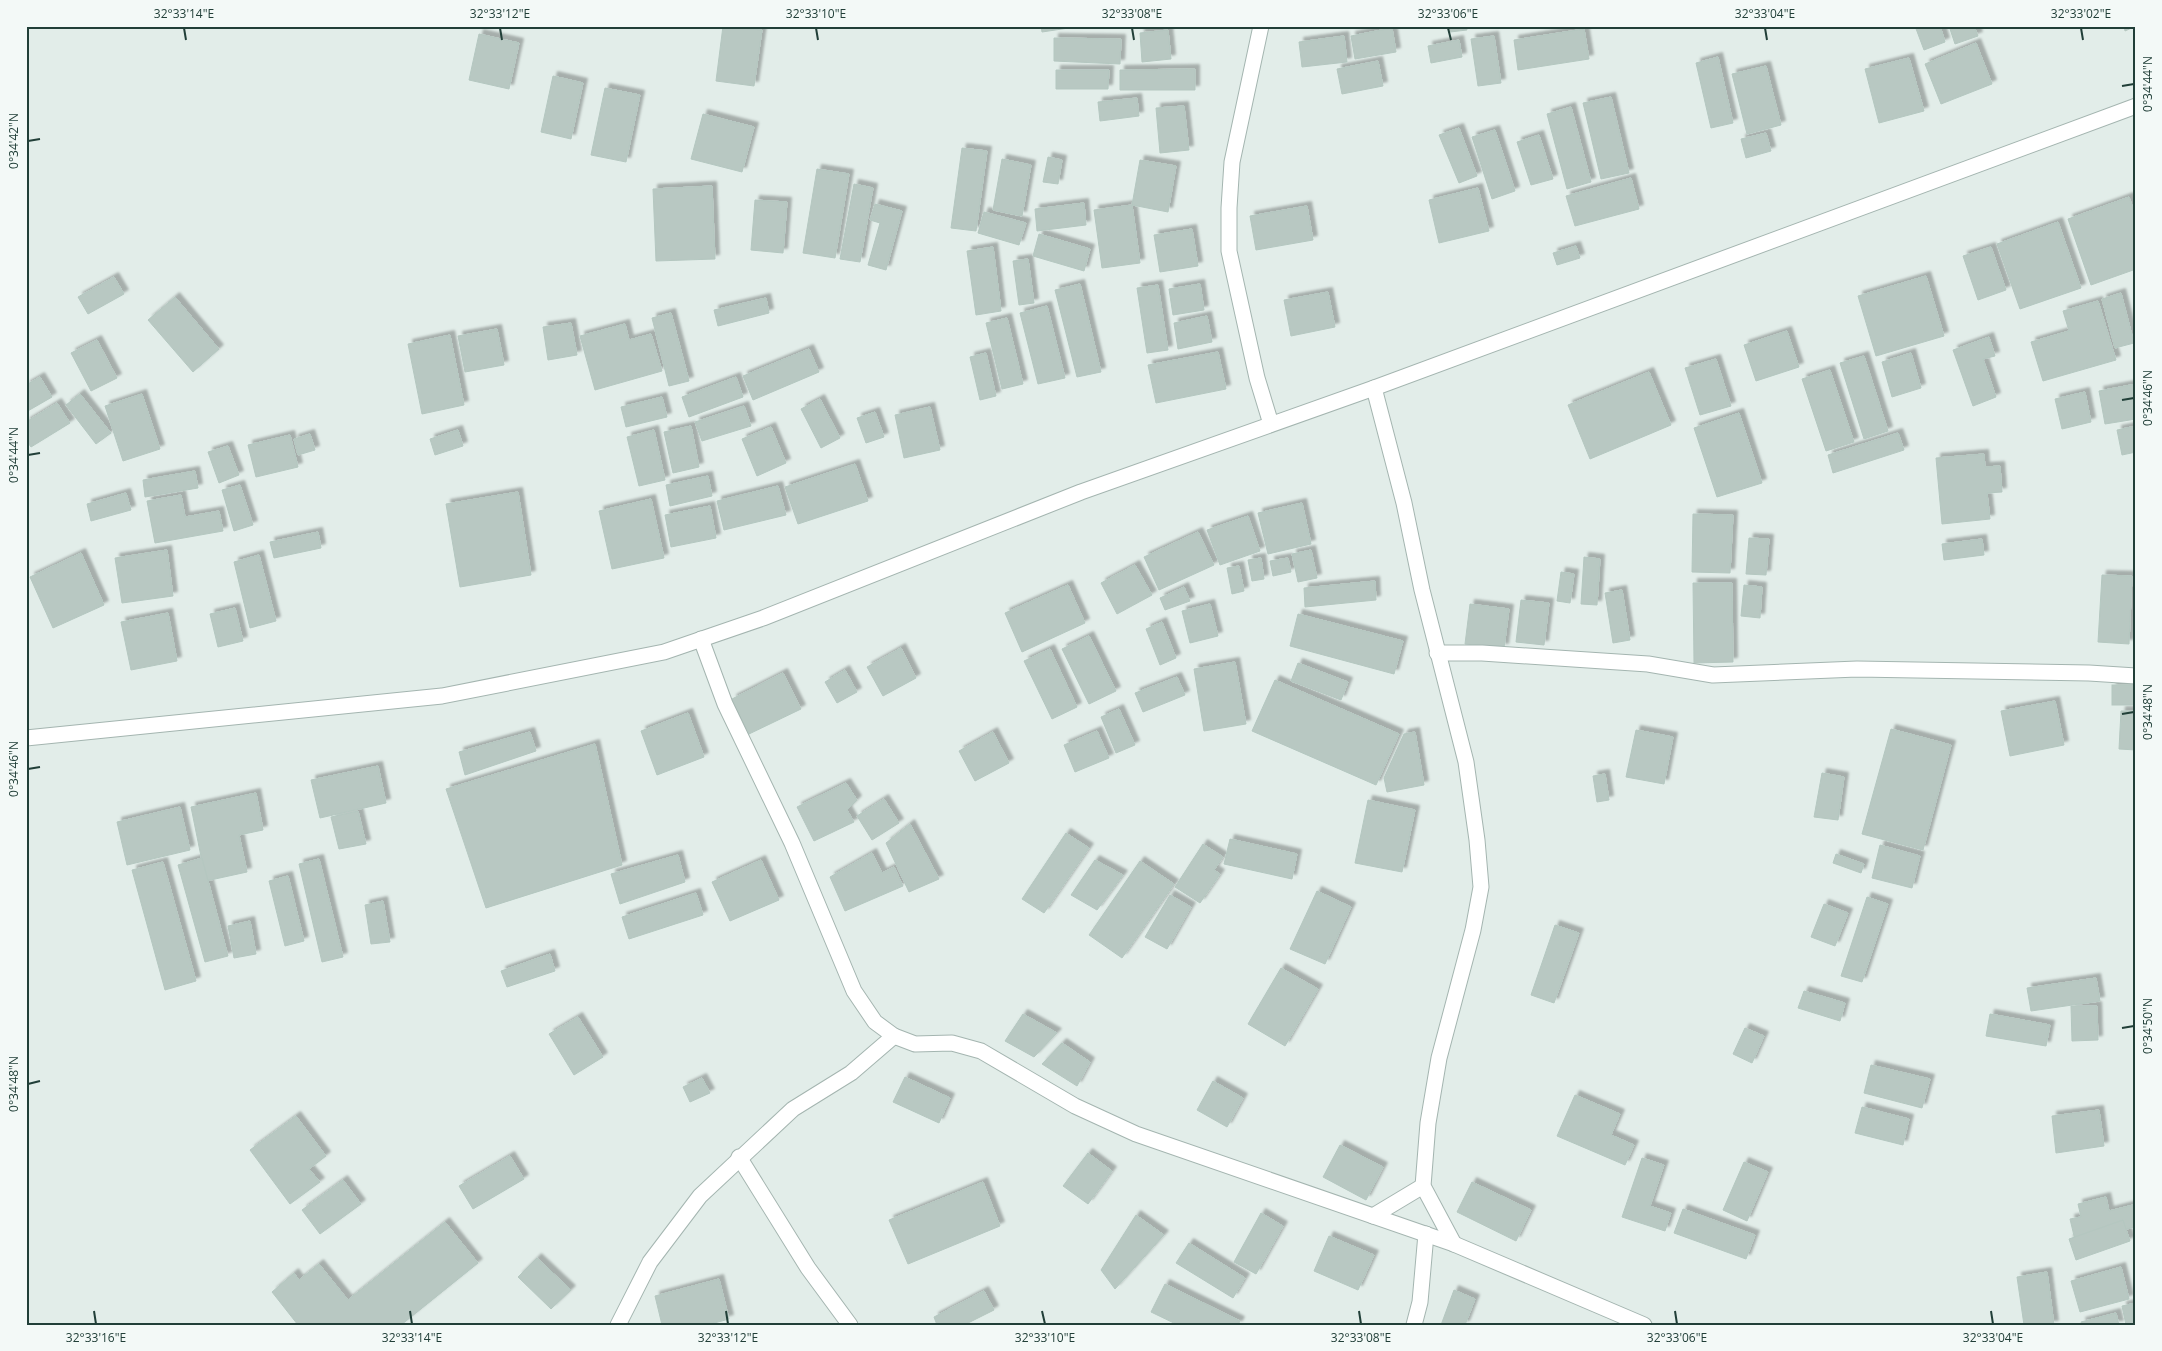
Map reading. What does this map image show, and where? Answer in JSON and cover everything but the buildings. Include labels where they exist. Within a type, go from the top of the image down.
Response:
[{"type":"street","points":[[1261,26],[1232,162],[1228,208],[1229,251],[1257,378],[1271,424]]},
{"type":"street","points":[[26,738],[442,696],[664,652],[763,618],[899,566],[1080,492],[1374,388],[2136,106]]},
{"type":"street","points":[[1374,388],[1404,503],[1437,653],[1466,762],[1477,840],[1481,887],[1473,930],[1439,1058],[1428,1123],[1423,1186],[1454,1244]]},
{"type":"street","points":[[701,639],[725,704],[792,843],[854,992],[875,1022],[894,1036],[915,1044],[952,1043],[981,1051],[1076,1106],[1136,1134],[1454,1244],[1644,1325]]},
{"type":"street","points":[[1437,653],[1482,653],[1648,664],[1712,674],[1857,669],[2089,673],[2136,676]]},
{"type":"street","points":[[618,1325],[650,1262],[700,1196],[738,1157],[793,1108],[851,1073],[894,1036]]},
{"type":"street","points":[[738,1157],[808,1268],[850,1325]]},
{"type":"street","points":[[1373,1216],[1423,1186]]},
{"type":"street","points":[[1414,1325],[1420,1302],[1426,1234]]}]
